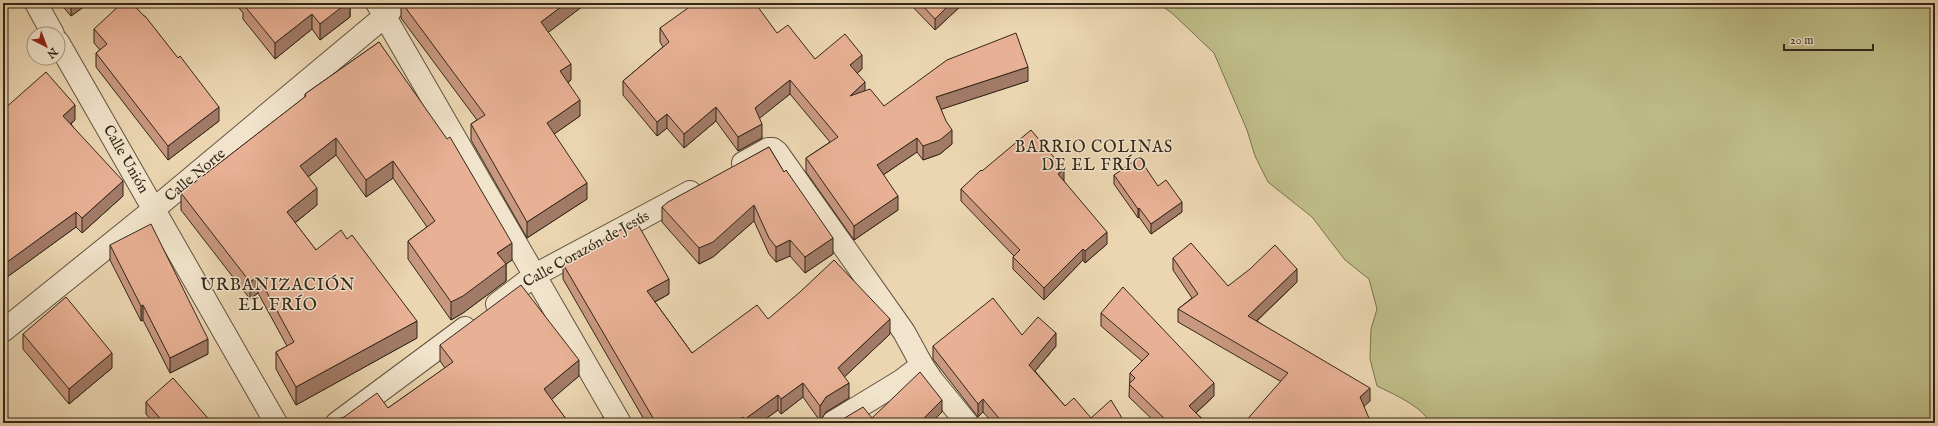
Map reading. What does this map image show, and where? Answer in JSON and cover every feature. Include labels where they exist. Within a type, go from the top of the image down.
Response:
[{"type":"street","points":[[36,3],[49,26]]},
{"type":"street","points":[[386,7],[535,275],[620,423]]},
{"type":"street","name":"Calle Norte","points":[[3,331],[154,209],[386,7]]},
{"type":"street","name":"Calle Unión","points":[[66,56],[276,423]]},
{"type":"street","points":[[727,172],[768,149],[773,149],[777,152],[904,332],[932,380],[967,423]]},
{"type":"street","name":"Calle Corazón de Jesús","points":[[337,423],[535,275],[707,183]]},
{"type":"street","points":[[832,423],[901,381],[922,365]]},
{"type":"shaded area","points":[[1158,3],[1935,3],[1935,423],[1430,423],[1421,411],[1414,406],[1377,386],[1370,359],[1371,329],[1377,309],[1369,279],[1345,260],[1312,217],[1268,182],[1255,156],[1247,130],[1214,53],[1173,14]]},
{"type":"building","points":[[122,3],[132,3],[145,16],[178,58],[180,56],[219,107],[168,146],[96,53],[107,44],[94,29]]},
{"type":"building","points":[[347,3],[320,24],[312,14],[275,43],[243,4]]},
{"type":"building","points":[[402,3],[566,3],[541,22],[571,64],[560,71],[580,100],[547,123],[587,183],[527,222],[471,124],[485,115]]},
{"type":"building","points":[[695,3],[755,3],[777,33],[788,25],[815,59],[845,34],[862,55],[850,65],[865,82],[850,96],[870,89],[884,106],[947,60],[1016,33],[1028,67],[936,97],[946,121],[952,130],[940,140],[923,146],[917,138],[877,165],[898,196],[854,226],[806,158],[838,137],[790,80],[755,108],[762,124],[738,137],[716,107],[684,134],[667,114],[657,122],[623,81],[669,42],[660,28]]},
{"type":"building","points":[[920,3],[951,3],[935,19]]},
{"type":"building","points":[[379,42],[447,139],[450,137],[512,243],[497,253],[506,264],[463,296],[451,302],[408,241],[435,221],[393,161],[366,180],[336,138],[300,166],[317,188],[287,212],[316,250],[341,230],[347,239],[352,235],[417,321],[296,387],[276,352],[294,342],[258,276],[250,282],[181,193],[306,96],[305,94]]},
{"type":"building","points":[[46,72],[75,105],[63,116],[123,181],[82,218],[76,212],[3,265],[3,110]]},
{"type":"building","points":[[1031,130],[1064,169],[1058,174],[1107,232],[1085,251],[1083,249],[1044,288],[1013,257],[1020,250],[961,189],[981,170],[982,171]]},
{"type":"building","points":[[769,147],[784,172],[786,170],[833,238],[805,257],[790,240],[776,247],[769,238],[754,205],[713,242],[699,248],[662,207],[668,202]]},
{"type":"building","points":[[1139,158],[1158,186],[1166,180],[1182,202],[1151,224],[1139,208],[1138,209],[1114,175]]},
{"type":"building","points":[[636,221],[669,279],[647,291],[692,353],[757,305],[768,319],[834,260],[890,319],[838,368],[849,383],[826,397],[820,406],[803,383],[781,399],[778,395],[745,419],[743,417],[735,423],[656,423],[563,264]]},
{"type":"building","points":[[151,224],[208,339],[170,358],[143,305],[141,306],[110,245]]},
{"type":"building","points":[[1191,243],[1228,286],[1250,269],[1275,245],[1297,269],[1248,316],[1370,388],[1360,397],[1371,423],[1244,423],[1288,373],[1178,309],[1198,294],[1173,258]]},
{"type":"building","points":[[521,285],[579,360],[544,389],[569,423],[456,423],[455,421],[453,423],[331,423],[344,417],[377,393],[388,408],[453,362],[440,345]]},
{"type":"building","points":[[1123,287],[1214,383],[1189,406],[1206,423],[1169,423],[1129,384],[1135,378],[1130,373],[1149,354],[1101,313]]},
{"type":"building","points":[[66,297],[112,353],[69,389],[23,334]]},
{"type":"building","points":[[993,298],[1022,335],[1038,317],[1056,333],[1029,365],[1065,406],[1074,398],[1091,418],[1111,400],[1125,423],[1003,423],[983,399],[978,404],[933,346]]},
{"type":"building","points":[[920,372],[942,400],[919,423],[831,423],[838,422],[863,407],[872,418]]},
{"type":"building","points":[[173,378],[212,423],[164,423],[146,402]]},
{"type":"building","points":[[603,417],[607,423],[596,423]]},
{"type":"district","name":"BARRIO COLINAS DE EL FRÍO","points":[[1094,157]]},
{"type":"district","name":"URBANIZACIÓN EL FRÍO","points":[[278,295]]}]
